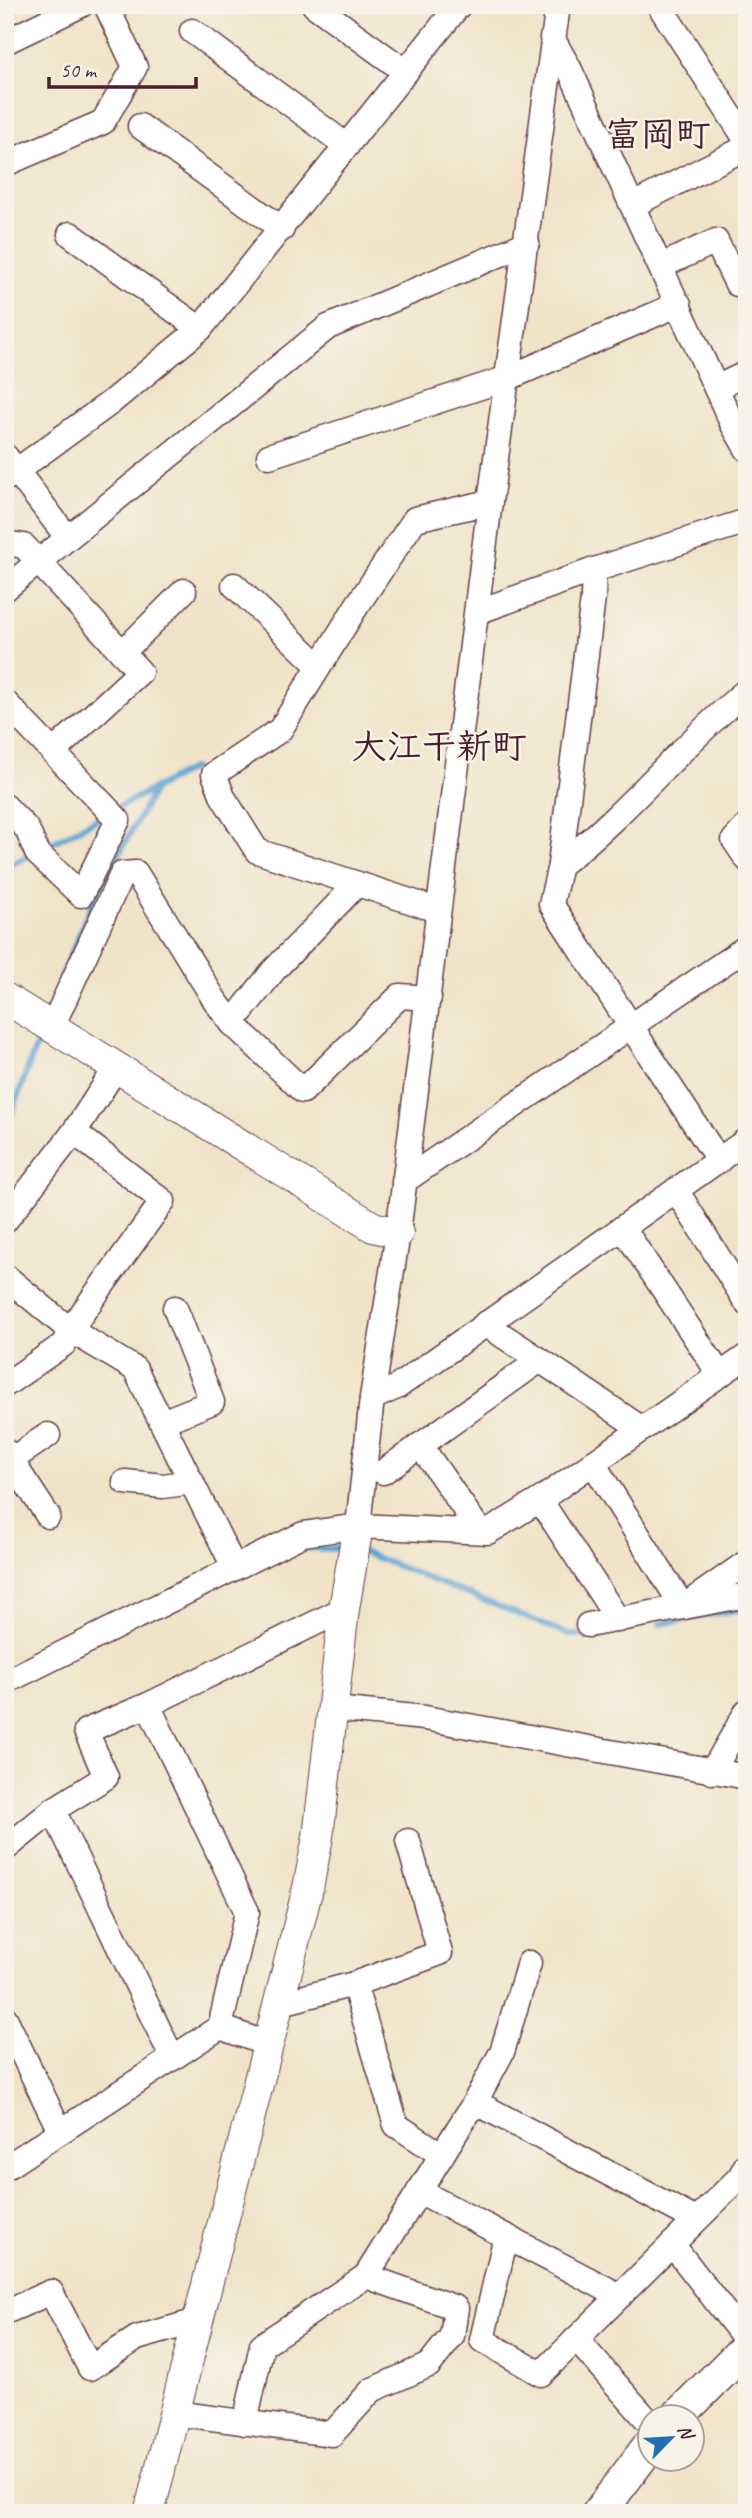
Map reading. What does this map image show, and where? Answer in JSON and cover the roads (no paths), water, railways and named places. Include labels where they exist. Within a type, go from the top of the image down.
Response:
[{"type":"main road","points":[[693,2402],[747,2347]]},
{"type":"main road","points":[[599,2513],[636,2464]]},
{"type":"street","points":[[5,42],[81,5]]},
{"type":"street","points":[[5,164],[103,122],[135,66],[106,5]]},
{"type":"street","points":[[314,5],[406,72]]},
{"type":"street","points":[[67,537],[8,468],[110,403],[200,329],[459,5]]},
{"type":"street","points":[[149,2513],[308,1888],[318,1837],[344,1609],[358,1526],[372,1398],[398,1233],[490,502],[558,5]]},
{"type":"street","points":[[659,5],[747,141]]},
{"type":"street","points":[[192,31],[347,146]]},
{"type":"street","points":[[552,38],[569,68],[732,423],[747,449]]},
{"type":"street","points":[[140,126],[282,229]]},
{"type":"street","points":[[633,205],[747,146]]},
{"type":"street","points":[[70,234],[200,329]]},
{"type":"street","points":[[661,266],[716,242],[737,284]]},
{"type":"street","points":[[5,589],[328,327],[527,243]]},
{"type":"street","points":[[269,456],[508,378],[679,304]]},
{"type":"street","points":[[716,388],[747,373]]},
{"type":"street","points":[[437,910],[257,850],[223,797],[215,774],[280,730],[376,574],[415,519],[490,502]]},
{"type":"street","points":[[477,612],[594,570],[747,521]]},
{"type":"street","points":[[5,543],[24,546],[140,672],[53,752]]},
{"type":"street","points":[[594,570],[593,598],[560,865],[551,904],[719,1161]]},
{"type":"street","points":[[234,584],[319,666]]},
{"type":"street","points":[[122,653],[184,590]]},
{"type":"street","points":[[560,865],[593,839],[710,721],[747,690]]},
{"type":"street","points":[[5,702],[118,820],[81,895],[37,853],[27,829],[5,806]]},
{"type":"street","points":[[747,826],[734,840],[747,859]]},
{"type":"street","points":[[51,1028],[122,874],[136,873],[216,1002],[232,1023],[303,1091],[400,996],[429,998]]},
{"type":"street","points":[[232,1023],[274,970],[356,884]]},
{"type":"street","points":[[404,1181],[747,947]]},
{"type":"street","points":[[5,998],[373,1227],[398,1233]]},
{"type":"street","points":[[5,1221],[74,1132],[116,1068]]},
{"type":"street","points":[[5,1385],[64,1344],[70,1330],[163,1201],[74,1132]]},
{"type":"street","points":[[372,1398],[397,1387],[747,1140]]},
{"type":"street","points":[[676,1190],[747,1303]]},
{"type":"street","points":[[623,1228],[720,1375]]},
{"type":"street","points":[[5,1276],[70,1330],[135,1369],[234,1567]]},
{"type":"street","points":[[162,1422],[212,1402],[175,1308]]},
{"type":"street","points":[[485,1324],[642,1429]]},
{"type":"street","points":[[7,1677],[303,1534],[358,1526],[488,1532],[540,1500],[747,1356]]},
{"type":"street","points":[[383,1472],[540,1360]]},
{"type":"street","points":[[48,1435],[8,1455],[48,1516]]},
{"type":"street","points":[[420,1445],[480,1531]]},
{"type":"street","points":[[593,1463],[683,1607]]},
{"type":"street","points":[[125,1482],[163,1486],[192,1482]]},
{"type":"street","points":[[540,1500],[618,1620]]},
{"type":"street","points":[[683,1607],[747,1562]]},
{"type":"street","points":[[587,1625],[747,1595]]},
{"type":"street","points":[[5,1849],[53,1810],[106,1777],[86,1731],[148,1705],[344,1609]]},
{"type":"street","points":[[5,2168],[220,2027],[247,1912],[148,1705]]},
{"type":"street","points":[[334,1709],[425,1718],[747,1777]]},
{"type":"street","points":[[712,1772],[747,1712]]},
{"type":"street","points":[[53,1810],[172,2057]]},
{"type":"street","points":[[278,2004],[354,1984],[440,1953],[408,1841]]},
{"type":"street","points":[[246,2423],[262,2345],[366,2276],[475,2102],[502,2052],[529,1963]]},
{"type":"street","points":[[354,1984],[396,2126],[442,2155]]},
{"type":"street","points":[[5,2018],[60,2131]]},
{"type":"street","points":[[220,2027],[267,2044]]},
{"type":"street","points":[[475,2102],[696,2220]]},
{"type":"street","points":[[506,2236],[482,2340],[541,2374],[740,2177],[747,2165]]},
{"type":"street","points":[[419,2191],[620,2296]]},
{"type":"street","points":[[672,2244],[747,2341]]},
{"type":"street","points":[[174,2413],[332,2434],[372,2389],[429,2365],[452,2336],[456,2308],[366,2276]]},
{"type":"street","points":[[5,2312],[51,2292],[90,2368],[136,2338],[197,2321]]},
{"type":"street","points":[[576,2339],[636,2407]]},
{"type":"waterway","points":[[115,809],[193,768]]},
{"type":"waterway","points":[[62,976],[92,903],[155,788]]},
{"type":"waterway","points":[[41,849],[106,814]]},
{"type":"waterway","points":[[5,868],[31,854]]},
{"type":"waterway","points":[[5,1132],[41,1032]]},
{"type":"waterway","points":[[287,1555],[303,1548],[345,1549]]},
{"type":"waterway","points":[[362,1552],[570,1635],[588,1635]]},
{"type":"waterway","points":[[660,1624],[747,1608]]},
{"type":"district","name":"富岡町","points":[[658,134]]},
{"type":"district","name":"大江干新町","points":[[439,746]]}]
